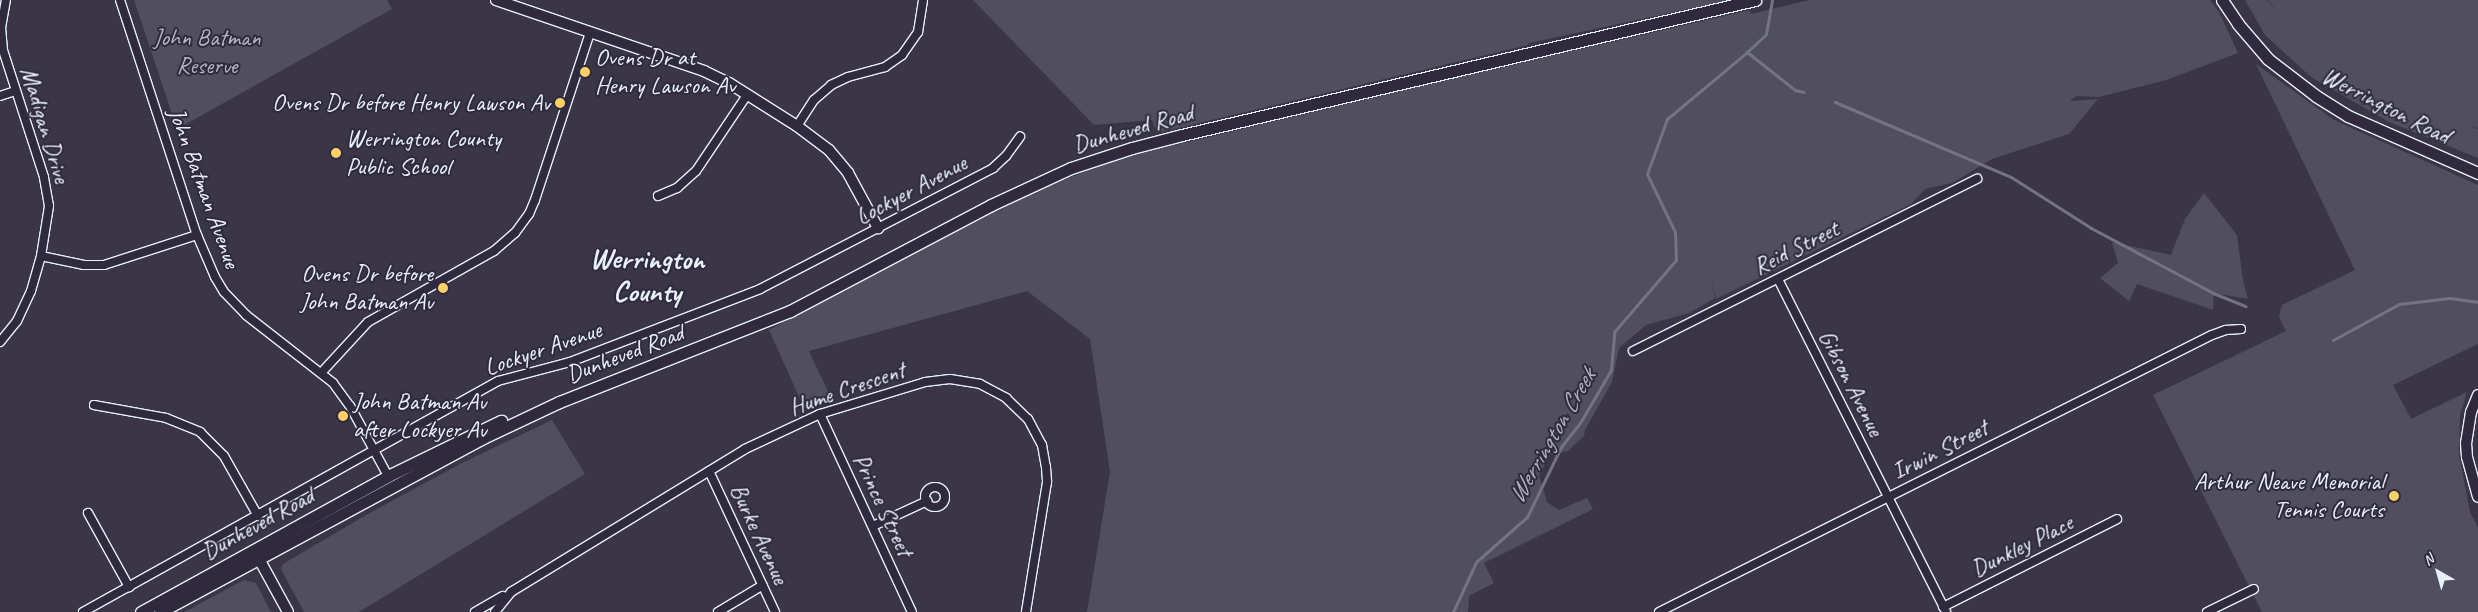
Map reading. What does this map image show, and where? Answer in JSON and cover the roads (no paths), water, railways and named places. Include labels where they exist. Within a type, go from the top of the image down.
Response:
[{"type":"main road","name":"Werrington Road","points":[[2222,0],[2238,24],[2268,59],[2316,96],[2348,116],[2478,173]]},
{"type":"main road","name":"Dunheved Road","points":[[160,612],[415,474],[559,402],[790,311],[1019,191],[1101,157],[1192,133],[1751,1]]},
{"type":"main road","name":"Dunheved Road","points":[[141,612],[268,544],[388,476],[485,428],[540,406],[559,402]]},
{"type":"main road","points":[[375,496],[388,476],[415,474]]},
{"type":"main road","points":[[242,558],[259,559],[268,544]]},
{"type":"street","name":"Madigan Drive","points":[[0,342],[17,321],[25,306],[40,256],[48,220],[48,196],[44,177],[5,61],[1,39],[6,0]]},
{"type":"street","name":"John Batman Avenue","points":[[120,0],[197,235],[215,277],[237,306],[321,373],[344,397],[388,476]]},
{"type":"street","points":[[496,0],[704,72],[729,83],[797,126],[823,145],[842,165],[878,228]]},
{"type":"street","points":[[797,126],[814,100],[831,85],[848,77],[878,70],[902,55],[918,32],[923,0]]},
{"type":"street","points":[[321,373],[374,318],[494,251],[515,233],[529,214],[535,200],[590,33]]},
{"type":"street","points":[[0,96],[15,91]]},
{"type":"street","points":[[658,196],[677,188],[696,171],[747,95]]},
{"type":"street","name":"Lockyer Avenue","points":[[83,612],[498,381],[570,362],[760,289],[993,168],[1006,156],[1020,137]]},
{"type":"street","name":"Reid Street","points":[[1633,351],[1977,179]]},
{"type":"street","points":[[40,256],[84,265],[104,265],[197,235]]},
{"type":"street","name":"Gibson Avenue","points":[[1778,279],[1944,610]]},
{"type":"street","name":"Irwin Street","points":[[1658,612],[2212,334],[2226,330],[2241,329]]},
{"type":"street","name":"Hume Crescent","points":[[475,612],[745,450],[820,414],[926,382],[950,379],[987,387],[1018,408],[1028,419],[1039,438],[1047,475],[1026,612]]},
{"type":"street","points":[[2478,395],[2471,412],[2466,438],[2467,457],[2475,480],[2478,497]]},
{"type":"street","points":[[94,405],[166,418],[200,432],[224,456],[258,516]]},
{"type":"street","name":"Prince Street","points":[[820,414],[912,612]]},
{"type":"street","name":"Burke Avenue","points":[[709,471],[775,612]]},
{"type":"street","points":[[873,526],[926,501]]},
{"type":"street","points":[[88,513],[129,587]]},
{"type":"street","name":"Dunkley Place","points":[[1944,610],[2117,519]]},
{"type":"street","points":[[259,559],[288,612]]},
{"type":"street","points":[[718,612],[763,585]]},
{"type":"street","points":[[2207,612],[2254,588]]},
{"type":"street","name":"Hume Crescent","points":[[495,612],[511,592]]},
{"type":"waterway","name":"Werrington Creek","points":[[1453,612],[1476,562],[1527,517],[1561,447],[1580,423],[1611,370],[1614,332],[1676,260],[1675,232],[1647,174],[1667,119],[1766,34],[1772,0]]},
{"type":"waterway","points":[[1747,52],[1795,90],[1804,92]]},
{"type":"waterway","points":[[1835,102],[2011,177],[2091,228],[2213,293],[2245,306]]},
{"type":"waterway","points":[[2333,340],[2399,304],[2450,298],[2478,302]]},
{"type":"place","name":"Ovens Dr at Henry Lawson Av","points":[[585,72]]},
{"type":"place","name":"Ovens Dr before Henry Lawson Av","points":[[560,103]]},
{"type":"place","name":"Werrington County Public School","points":[[336,153]]},
{"type":"place","name":"Ovens Dr before John Batman Av","points":[[443,288]]},
{"type":"place","name":"John Batman Av after Lockyer Av","points":[[343,416]]},
{"type":"place","name":"Arthur Neave Memorial Tennis Courts","points":[[2394,496]]},
{"type":"district","name":"Werrington County","points":[[647,275]]},
{"type":"park label","name":"John Batman Reserve","points":[[207,52]]}]
